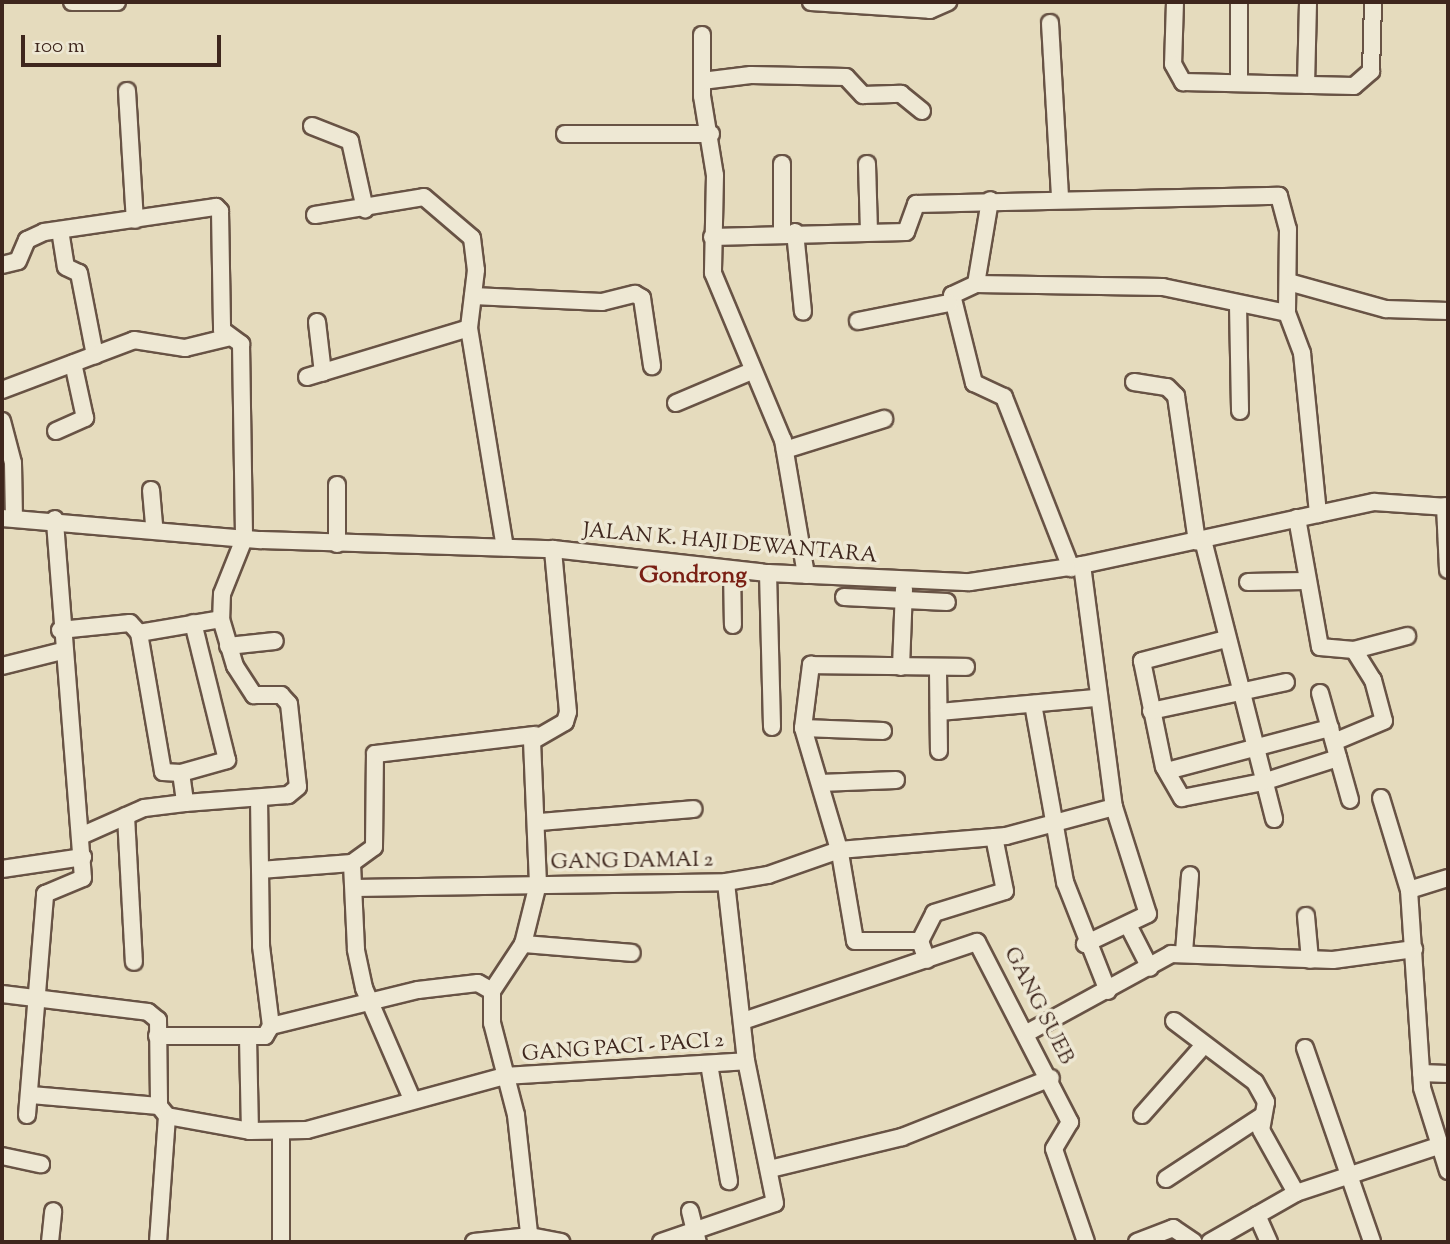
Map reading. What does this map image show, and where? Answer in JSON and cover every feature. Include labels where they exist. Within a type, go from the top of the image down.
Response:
[{"type":"street","points":[[72,2],[117,2]]},
{"type":"street","points":[[811,2],[930,10],[948,2]]},
{"type":"street","points":[[1175,2],[1175,74],[1183,82],[1306,85],[1366,81],[1373,2]]},
{"type":"street","points":[[1239,2],[1239,83]]},
{"type":"street","points":[[1306,85],[1308,2]]},
{"type":"street","points":[[1050,23],[1060,197]]},
{"type":"street","points":[[702,35],[702,81],[711,134],[713,273],[785,450],[806,575]]},
{"type":"street","points":[[702,81],[751,75],[846,77],[863,95],[901,94],[922,111]]},
{"type":"street","points":[[127,91],[135,220]]},
{"type":"street","points":[[312,126],[350,141],[365,209]]},
{"type":"street","points":[[565,134],[711,134]]},
{"type":"street","points":[[782,164],[788,232],[803,312]]},
{"type":"street","points":[[867,164],[869,230]]},
{"type":"street","points":[[315,215],[365,209],[424,197],[462,227],[475,247],[469,328],[505,547]]},
{"type":"street","points":[[712,237],[788,232],[906,232],[916,204],[1060,197],[1279,197],[1292,283],[1287,313],[1302,353],[1318,513]]},
{"type":"street","points":[[976,284],[990,200]]},
{"type":"street","points":[[2,265],[18,261],[32,236],[219,208],[219,301],[222,330],[234,339]]},
{"type":"street","points":[[60,230],[66,267],[79,273],[95,355]]},
{"type":"street","points":[[1292,283],[1386,309],[1448,311]]},
{"type":"street","points":[[1085,944],[1128,925],[1148,912],[1114,807],[1076,566],[1004,397],[974,383],[949,303],[952,295],[976,284],[1163,287],[1238,305],[1287,313]]},
{"type":"street","points":[[472,296],[602,302],[635,294],[642,298],[652,366]]},
{"type":"street","points":[[858,321],[949,303]]},
{"type":"street","points":[[1238,305],[1240,411]]},
{"type":"street","points":[[317,322],[323,373]]},
{"type":"street","points":[[307,377],[469,328]]},
{"type":"street","points":[[2,390],[144,338],[185,348],[234,339]]},
{"type":"street","points":[[83,835],[126,816],[186,803],[258,798],[298,787],[289,704],[281,695],[254,695],[228,646],[221,619],[222,594],[244,539],[234,339]]},
{"type":"street","points":[[56,431],[85,418],[73,363]]},
{"type":"street","points":[[676,403],[752,371]]},
{"type":"street","points":[[1134,382],[1167,387],[1176,396],[1200,541],[1274,819]]},
{"type":"street","points":[[785,450],[884,419]]},
{"type":"street","points":[[2,421],[13,463],[8,518]]},
{"type":"street","points":[[337,485],[337,544]]},
{"type":"street","points":[[151,490],[154,527]]},
{"type":"street","name":"JALAN K. HAJI DEWANTARA","points":[[8,518],[154,527],[244,539],[553,549],[768,573],[970,582],[1076,566],[1374,502],[1447,506]]},
{"type":"street","points":[[1447,506],[1448,570]]},
{"type":"street","points":[[1297,518],[1305,581],[1323,651],[1354,650],[1407,636]]},
{"type":"street","points":[[27,1115],[31,1095],[45,894],[81,884],[83,857],[83,835],[60,630],[55,519]]},
{"type":"street","points":[[260,870],[352,863],[374,847],[375,754],[534,735],[565,722],[568,712],[553,549]]},
{"type":"street","points":[[732,570],[733,625]]},
{"type":"street","points":[[768,573],[772,727]]},
{"type":"street","points":[[901,667],[904,580]]},
{"type":"street","points":[[1248,582],[1305,581]]},
{"type":"street","points":[[844,597],[947,602]]},
{"type":"street","points":[[139,634],[221,619]]},
{"type":"street","points":[[60,630],[130,623],[139,634],[163,772],[181,773],[227,760],[193,622]]},
{"type":"street","points":[[1226,639],[1142,661],[1151,711],[1167,771],[1188,801],[1264,782],[1334,743],[1384,721],[1373,680],[1354,650]]},
{"type":"street","points":[[228,646],[275,641]]},
{"type":"street","points":[[2,666],[62,651]]},
{"type":"street","points":[[920,941],[855,941],[839,850],[803,727],[811,665],[901,667],[938,671],[966,667]]},
{"type":"street","points":[[938,671],[939,751]]},
{"type":"street","points":[[1151,711],[1286,682]]},
{"type":"street","points":[[1320,693],[1350,800]]},
{"type":"street","points":[[939,712],[1095,698]]},
{"type":"street","points":[[1033,704],[1051,824],[1085,944],[1108,991]]},
{"type":"street","points":[[803,727],[883,731]]},
{"type":"street","points":[[530,1239],[521,1148],[503,1076],[492,990],[523,944],[538,884],[539,822],[534,735]]},
{"type":"street","points":[[1167,771],[1254,750],[1334,743]]},
{"type":"street","points":[[181,773],[186,803]]},
{"type":"street","points":[[820,783],[896,780]]},
{"type":"street","points":[[157,1037],[265,1036],[271,1026],[260,870],[258,798]]},
{"type":"street","points":[[1381,798],[1409,891],[1421,1073],[1438,1146],[1448,1171]]},
{"type":"street","name":"GANG DAMAI 2","points":[[354,888],[726,882],[768,875],[839,850],[994,837],[1114,807]]},
{"type":"street","points":[[539,822],[693,809]]},
{"type":"street","points":[[126,816],[134,962]]},
{"type":"street","points":[[927,960],[920,941],[934,913],[1005,891],[994,837]]},
{"type":"street","points":[[2,869],[83,857]]},
{"type":"street","points":[[352,863],[356,949],[372,1003],[412,1099]]},
{"type":"street","points":[[1184,952],[1190,875]]},
{"type":"street","points":[[1409,891],[1448,878]]},
{"type":"street","points":[[661,1242],[696,1236],[771,1207],[770,1169],[746,1060],[726,882]]},
{"type":"street","points":[[1306,916],[1310,960]]},
{"type":"street","points":[[1128,925],[1150,968]]},
{"type":"street","name":"GANG SUEB","points":[[743,1021],[894,974],[977,942],[1052,1079],[1070,1122],[1054,1149],[1086,1242]]},
{"type":"street","points":[[890,943],[894,974]]},
{"type":"street","points":[[523,944],[632,953]]},
{"type":"street","points":[[1027,1032],[1184,952],[1310,960],[1414,949]]},
{"type":"street","points":[[271,1026],[466,983],[492,990]]},
{"type":"street","points":[[2,994],[148,1012],[158,1020],[163,1111],[158,1242]]},
{"type":"street","points":[[1174,1021],[1255,1082],[1266,1102],[1261,1130],[1296,1193]]},
{"type":"street","points":[[248,1037],[250,1131]]},
{"type":"street","points":[[1142,1115],[1204,1045]]},
{"type":"street","points":[[1305,1048],[1371,1242]]},
{"type":"street","name":"GANG PACI - PACI 2","points":[[31,1095],[163,1111],[250,1131],[281,1132],[503,1076],[709,1065],[746,1060]]},
{"type":"street","points":[[709,1065],[729,1181]]},
{"type":"street","points":[[1421,1073],[1448,1074]]},
{"type":"street","points":[[770,1169],[902,1137],[1052,1079]]},
{"type":"street","points":[[1166,1179],[1262,1116]]},
{"type":"street","points":[[281,1132],[281,1242]]},
{"type":"street","points":[[1210,1242],[1296,1193],[1438,1146]]},
{"type":"street","points":[[2,1156],[41,1164]]},
{"type":"street","points":[[50,1242],[52,1211]]},
{"type":"street","points":[[690,1211],[696,1236]]},
{"type":"street","points":[[1257,1215],[1269,1242]]},
{"type":"street","points":[[1136,1242],[1173,1228],[1194,1242]]},
{"type":"street","points":[[474,1242],[530,1239],[561,1242]]},
{"type":"district","name":"Gondrong","points":[[693,577]]}]
